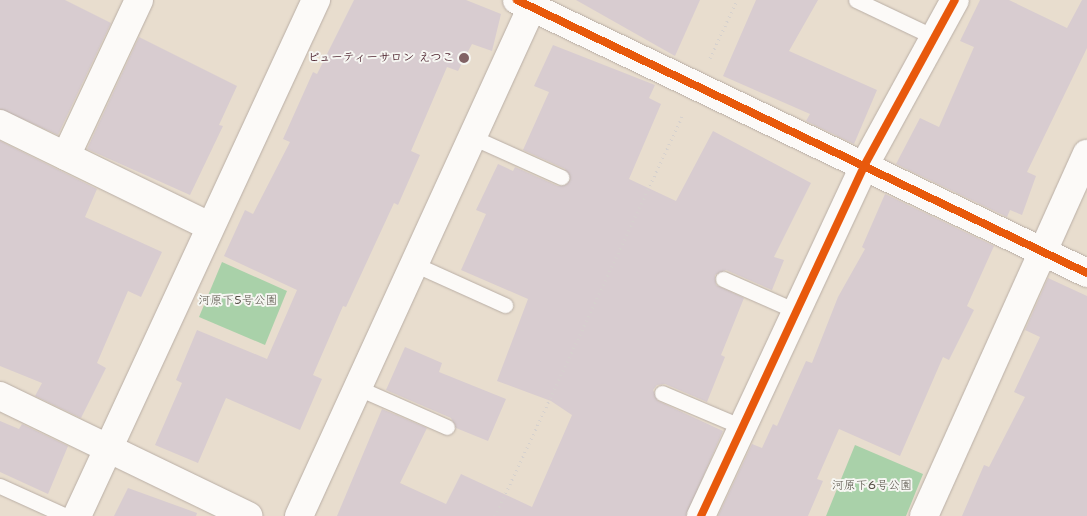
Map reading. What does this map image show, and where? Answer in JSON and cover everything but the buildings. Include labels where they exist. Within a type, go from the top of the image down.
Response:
[{"type":"street","points":[[66,156],[139,0]]},
{"type":"street","points":[[77,516],[209,226],[316,0]]},
{"type":"street","points":[[701,516],[864,166],[955,0]]},
{"type":"street","points":[[299,516],[472,138],[528,2],[1087,273]]},
{"type":"street","points":[[0,124],[209,226]]},
{"type":"street","points":[[924,516],[1087,154]]},
{"type":"street","points":[[0,396],[109,446],[248,516]]},
{"type":"lane","points":[[856,0],[934,37]]},
{"type":"lane","points":[[472,138],[561,177]]},
{"type":"lane","points":[[414,264],[505,305]]},
{"type":"lane","points":[[723,279],[796,311]]},
{"type":"lane","points":[[358,388],[447,427]]},
{"type":"lane","points":[[662,393],[742,427]]},
{"type":"lane","points":[[0,486],[66,516]]},
{"type":"path","points":[[495,516],[738,0]]},
{"type":"green space","name":"河原下5号公園","points":[[222,262],[287,291],[265,345],[199,317]]},
{"type":"green space","name":"河原下6号公園","points":[[855,445],[923,474],[906,516],[826,516]]},
{"type":"cycle path","points":[[517,0],[1087,273]]},
{"type":"cycle path","points":[[701,516],[864,166],[955,0]]},
{"type":"place","name":"ビューティーサロン えつこ","points":[[464,58]]}]
